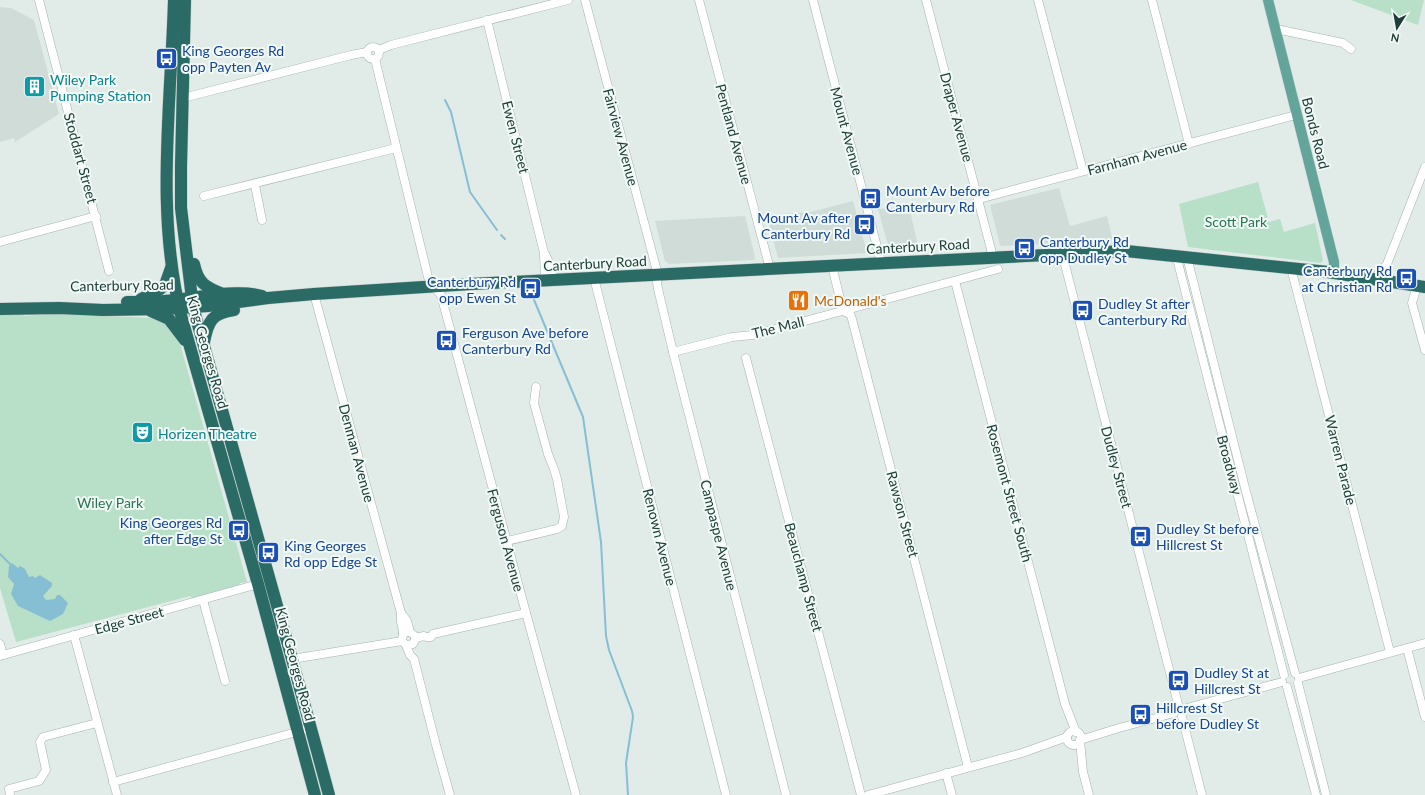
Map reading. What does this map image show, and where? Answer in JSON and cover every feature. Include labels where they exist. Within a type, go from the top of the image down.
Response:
[{"type":"highway","name":"King Georges Road","points":[[174,0],[166,187],[172,265],[178,304],[258,584],[315,795]]},
{"type":"highway","name":"King Georges Road","points":[[185,0],[181,208],[192,302],[329,795]]},
{"type":"highway","points":[[184,232],[199,280],[210,289],[224,295]]},
{"type":"highway","name":"Canterbury Road","points":[[192,302],[550,280],[832,266],[882,262],[1126,251],[1334,273],[1421,287]]},
{"type":"highway","points":[[138,302],[145,296],[159,290],[165,285],[172,265]]},
{"type":"highway","name":"Canterbury Road","points":[[0,310],[59,308],[148,310],[224,295],[251,293],[268,298]]},
{"type":"highway","points":[[203,345],[206,330],[211,319],[218,313],[236,310],[268,298]]},
{"type":"highway","name":"Canterbury Road","points":[[0,306],[68,301],[178,304]]},
{"type":"highway","points":[[148,310],[169,320],[190,348]]},
{"type":"main road","name":"Bonds Road","points":[[1268,0],[1334,262],[1334,273]]},
{"type":"street","name":"Stoddart Street","points":[[40,0],[109,271]]},
{"type":"street","points":[[379,50],[391,45],[568,0]]},
{"type":"street","name":"Fairview Avenue","points":[[585,0],[657,275]]},
{"type":"street","name":"Pentland Avenue","points":[[699,0],[770,269]]},
{"type":"street","name":"Mount Avenue","points":[[813,0],[882,262]]},
{"type":"street","name":"Draper Avenue","points":[[926,0],[993,257]]},
{"type":"street","points":[[1038,0],[1083,171]]},
{"type":"street","points":[[1152,0],[1189,144]]},
{"type":"street","name":"Ewen Street","points":[[488,20],[544,253],[548,260],[550,280]]},
{"type":"street","points":[[1276,29],[1343,43],[1351,49]]},
{"type":"street","points":[[183,98],[367,52],[371,47],[375,47],[379,50]]},
{"type":"street","points":[[367,52],[369,58],[375,59],[379,54],[379,50]]},
{"type":"street","name":"Ferguson Avenue","points":[[375,59],[428,277],[441,296],[576,795]]},
{"type":"street","name":"Farnham Avenue","points":[[979,199],[1296,116]]},
{"type":"street","points":[[204,196],[255,185],[396,148]]},
{"type":"street","points":[[1374,279],[1387,264],[1423,180],[1425,167]]},
{"type":"street","points":[[255,185],[262,220]]},
{"type":"street","points":[[0,242],[96,216]]},
{"type":"street","name":"Dudley Street","points":[[1062,253],[1178,704]]},
{"type":"street","name":"Broadway","points":[[1181,256],[1297,678],[1326,795]]},
{"type":"street","name":"Broadway","points":[[1181,256],[1284,681],[1316,795]]},
{"type":"street","name":"Rawson Street","points":[[832,266],[843,311],[850,314],[852,319],[968,767]]},
{"type":"street","name":"Warren Parade","points":[[1291,268],[1390,652]]},
{"type":"street","name":"The Mall","points":[[673,352],[732,337],[753,335],[862,307],[998,269]]},
{"type":"street","name":"Campaspe Avenue","points":[[657,275],[658,289],[673,352],[786,795]]},
{"type":"street","name":"Renown Avenue","points":[[594,278],[726,795]]},
{"type":"street","name":"Rosemont Street South","points":[[955,281],[1065,704],[1069,740],[1083,772]]},
{"type":"street","points":[[1421,287],[1412,303],[1425,350]]},
{"type":"street","name":"Denman Avenue","points":[[314,294],[401,613],[403,631],[408,639],[410,654],[414,659],[450,795]]},
{"type":"street","name":"Beauchamp Street","points":[[746,358],[861,795]]},
{"type":"street","points":[[507,541],[557,529],[562,526],[564,517],[554,469],[548,454],[534,403],[536,387]]},
{"type":"street","name":"Edge Street","points":[[2,655],[258,584]]},
{"type":"street","points":[[203,600],[224,681]]},
{"type":"street","points":[[292,659],[424,636],[431,637],[433,634],[526,613]]},
{"type":"street","points":[[74,635],[117,795]]},
{"type":"street","points":[[1297,678],[1425,643]]},
{"type":"street","points":[[0,644],[2,655]]},
{"type":"street","points":[[1407,648],[1425,717]]},
{"type":"street","points":[[1188,708],[1284,681],[1289,672],[1297,678]]},
{"type":"street","points":[[1284,681],[1293,687],[1297,678]]},
{"type":"street","name":"Rosemont Street South","points":[[1065,704],[1079,737],[1083,772],[1089,795]]},
{"type":"street","points":[[1182,718],[1177,717],[1174,713],[1174,707],[1178,704],[1185,705],[1188,708]]},
{"type":"street","points":[[1182,718],[1186,715],[1188,708]]},
{"type":"street","points":[[1069,740],[1071,732],[1079,737],[1174,713]]},
{"type":"street","points":[[1182,718],[1202,795]]},
{"type":"street","points":[[10,795],[9,789],[39,781],[46,770],[40,742],[43,737],[97,723]]},
{"type":"street","points":[[113,782],[311,728]]},
{"type":"street","points":[[1069,740],[1076,745],[1079,737]]},
{"type":"street","points":[[868,795],[1069,740]]},
{"type":"street","points":[[946,773],[952,795]]},
{"type":"shaded area","points":[[0,7],[11,8],[34,20],[59,114],[15,142],[14,138],[0,142]]},
{"type":"shaded area","points":[[1059,188],[1070,226],[1107,216],[1113,241],[1000,245],[990,205]]},
{"type":"shaded area","points":[[853,201],[867,253],[778,258],[767,215],[811,212]]},
{"type":"shaded area","points":[[909,207],[919,250],[890,252],[878,209]]},
{"type":"shaded area","points":[[745,216],[755,257],[754,260],[669,264],[665,261],[655,221]]},
{"type":"green space","points":[[1351,0],[1424,0],[1418,25]]},
{"type":"green space","name":"Scott Park","points":[[1258,182],[1269,222],[1280,219],[1284,232],[1315,223],[1323,260],[1321,263],[1188,247],[1179,204]]},
{"type":"green space","name":"Wiley Park","points":[[0,314],[23,314],[24,316],[48,314],[157,318],[172,328],[179,340],[247,582],[240,583],[239,586],[197,597],[192,598],[190,596],[16,642],[0,588]]},
{"type":"water","points":[[12,563],[18,568],[20,566],[25,569],[29,577],[33,576],[35,578],[40,575],[52,583],[52,586],[43,596],[46,600],[55,599],[57,595],[60,595],[68,603],[63,614],[50,621],[18,606],[11,594],[14,584],[8,577],[9,566]]},
{"type":"waterway","points":[[445,100],[451,112],[470,192],[497,230]]},
{"type":"waterway","points":[[501,235],[505,239]]},
{"type":"waterway","points":[[532,295],[583,417],[601,542],[606,636],[609,650],[633,717],[626,763],[628,795]]},
{"type":"waterway","points":[[0,554],[11,565]]},
{"type":"place","name":"King Georges Rd opp Payten Av","points":[[167,58]]},
{"type":"place","name":"Wiley Park Pumping Station","points":[[34,87]]},
{"type":"place","name":"Mount Av before Canterbury Rd","points":[[871,198]]},
{"type":"place","name":"Mount Av after Canterbury Rd","points":[[865,225]]},
{"type":"place","name":"Canterbury Rd opp Dudley St","points":[[1025,249]]},
{"type":"place","name":"Canterbury Rd at Christian Rd","points":[[1407,278]]},
{"type":"place","name":"Canterbury Rd opp Ewen St","points":[[531,289]]},
{"type":"place","name":"McDonald's","points":[[798,300]]},
{"type":"place","name":"Dudley St after Canterbury Rd","points":[[1083,311]]},
{"type":"place","name":"Ferguson Ave before Canterbury Rd","points":[[446,340]]},
{"type":"place","name":"Horizen Theatre","points":[[143,433]]},
{"type":"place","name":"King Georges Rd after Edge St","points":[[238,530]]},
{"type":"place","name":"Dudley St before Hillcrest St","points":[[1141,536]]},
{"type":"place","name":"King Georges Rd opp Edge St","points":[[268,553]]},
{"type":"place","name":"Dudley St at Hillcrest St","points":[[1179,680]]},
{"type":"place","name":"Hillcrest St before Dudley St","points":[[1140,715]]}]
